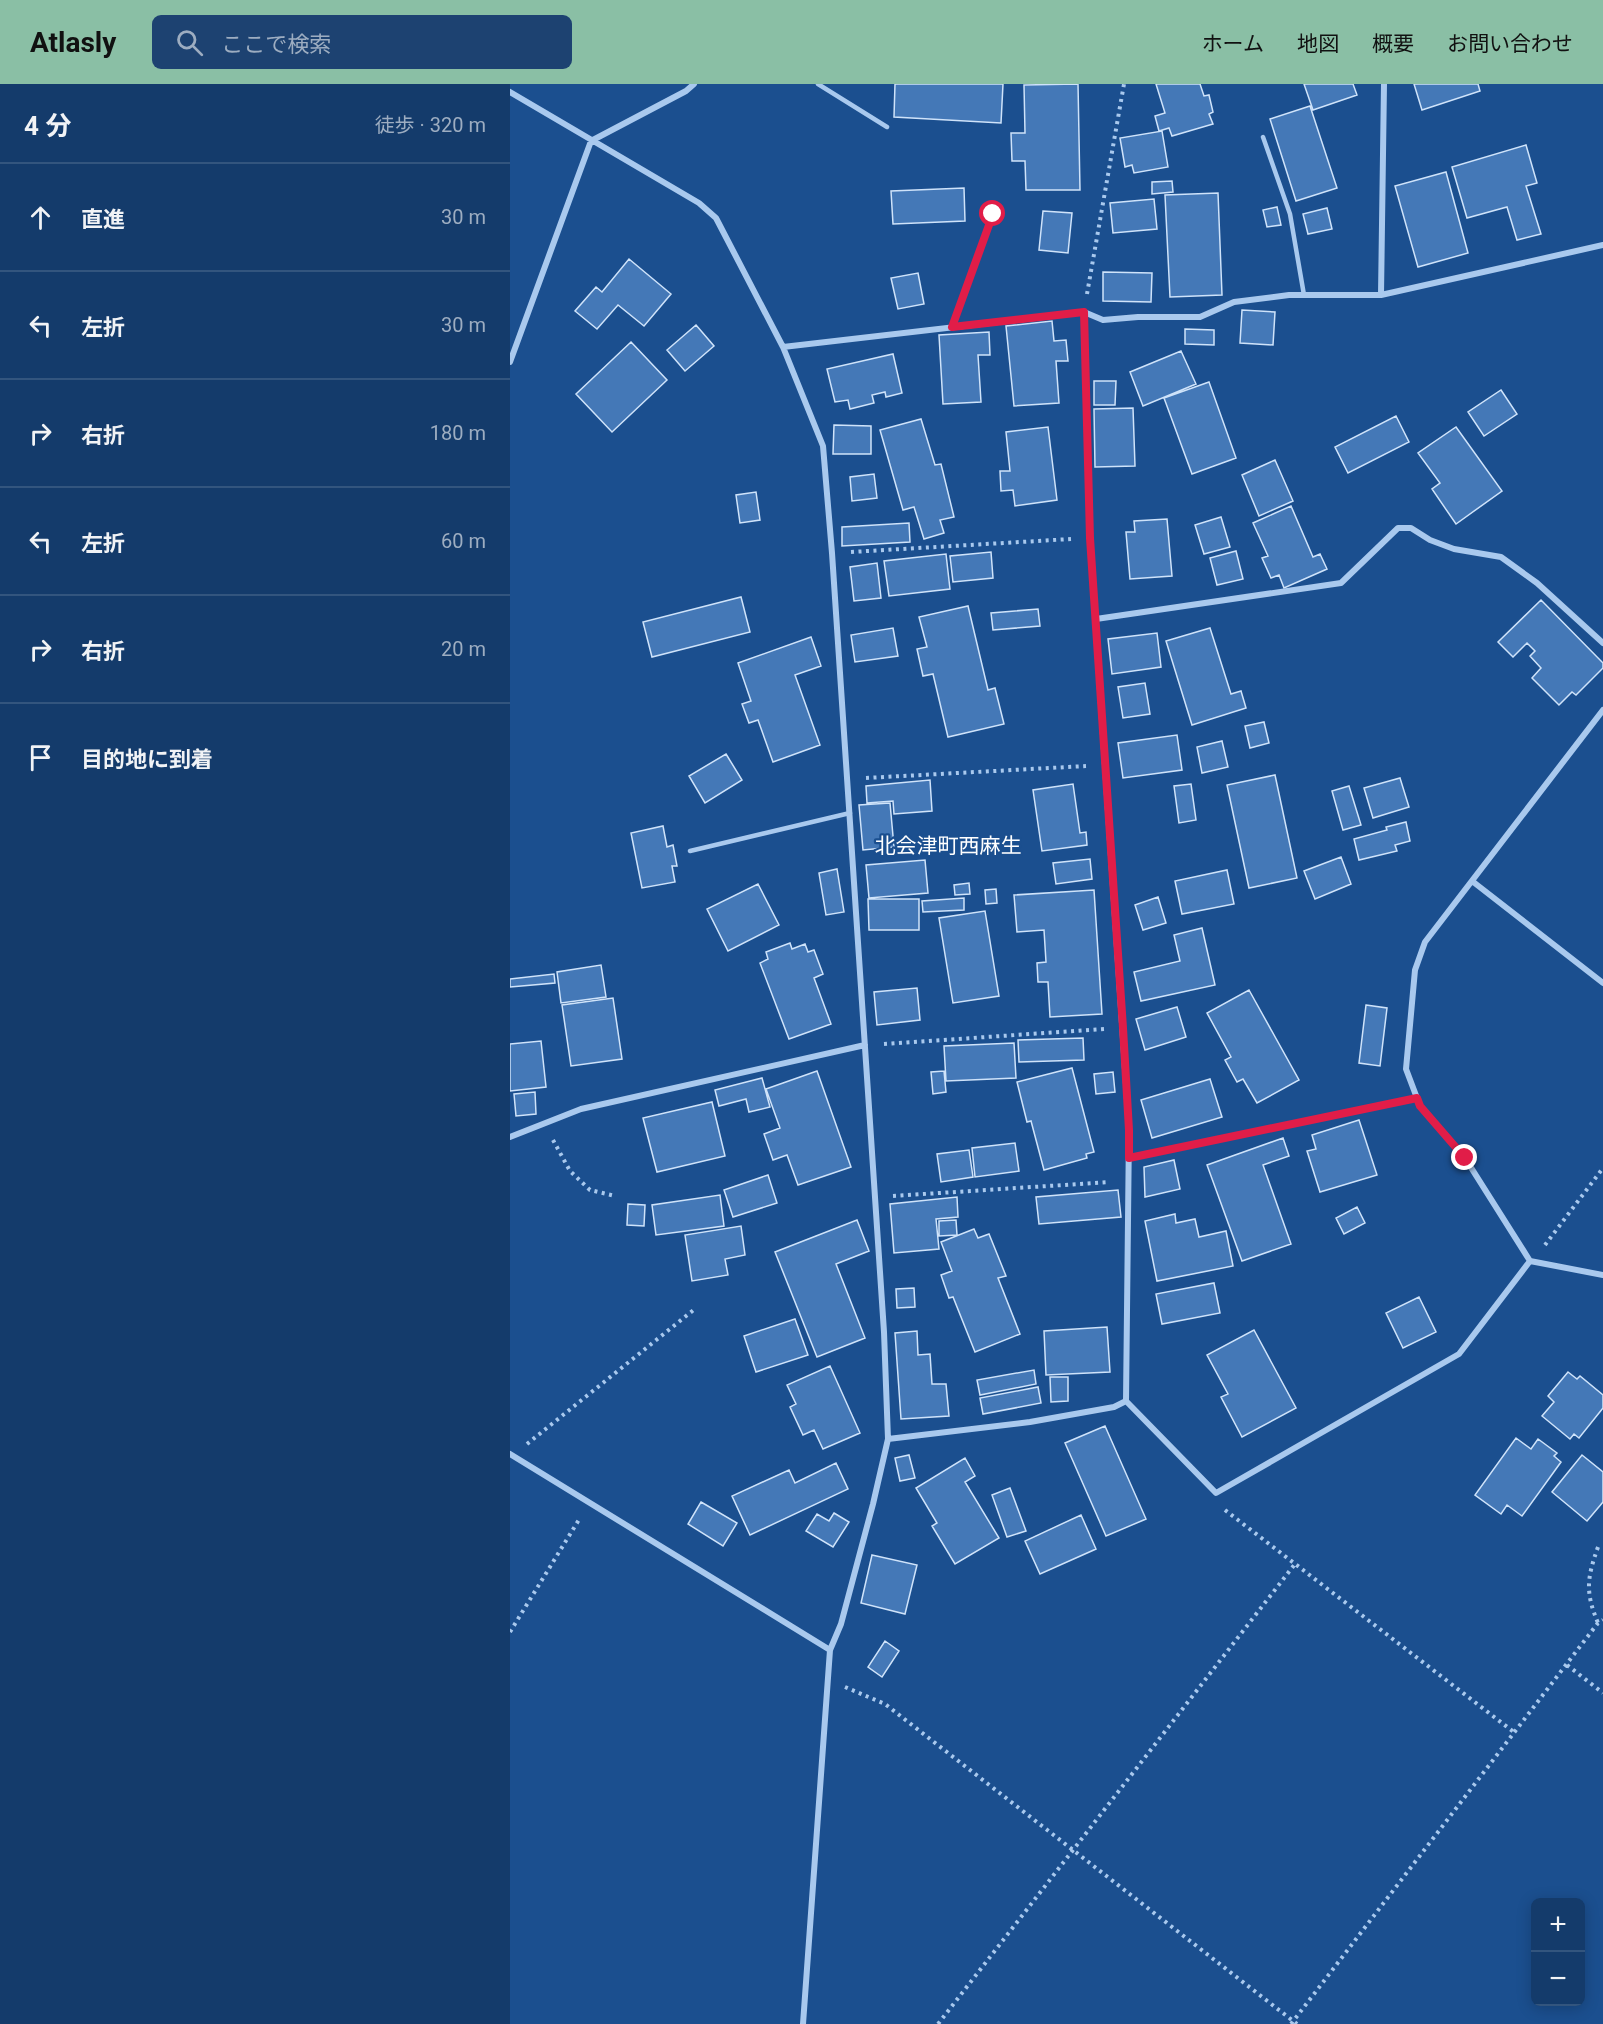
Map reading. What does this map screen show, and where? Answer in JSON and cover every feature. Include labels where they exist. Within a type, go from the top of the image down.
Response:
[{"type":"street","points":[[510,362],[591,141],[686,91],[694,84]]},
{"type":"street","points":[[1381,295],[1384,84]]},
{"type":"street","points":[[510,92],[699,203],[716,218],[783,346],[823,446],[884,1332],[888,1439],[841,1624],[830,1650],[803,2024]]},
{"type":"street","points":[[783,346],[1084,312],[1103,320],[1138,317],[1200,317],[1234,302],[1289,295],[1381,295],[1603,245]]},
{"type":"street","points":[[1084,312],[1090,538],[1129,1130],[1126,1401],[1216,1493],[1459,1354],[1530,1261]]},
{"type":"street","points":[[1096,619],[1341,583],[1398,528],[1411,528],[1430,540],[1455,549],[1501,557],[1537,583],[1603,643]]},
{"type":"street","points":[[1603,710],[1425,942],[1414,970],[1406,1069],[1420,1106],[1465,1158],[1530,1261],[1603,1275]]},
{"type":"street","points":[[1472,881],[1603,983]]},
{"type":"street","points":[[510,1137],[581,1109],[865,1045]]},
{"type":"street","points":[[1129,1158],[1417,1098]]},
{"type":"street","points":[[888,1439],[1030,1422],[1114,1407],[1126,1401]]},
{"type":"street","points":[[511,1455],[830,1650]]},
{"type":"lane","points":[[818,84],[886,127]]},
{"type":"lane","points":[[1263,137],[1290,214],[1304,295]]},
{"type":"lane","points":[[952,327],[993,214]]},
{"type":"lane","points":[[690,851],[850,813]]},
{"type":"path","points":[[1084,312],[1124,84]]},
{"type":"path","points":[[832,553],[1090,538]]},
{"type":"path","points":[[847,779],[1105,765]]},
{"type":"path","points":[[865,1045],[1123,1028]]},
{"type":"path","points":[[544,1124],[570,1171],[590,1190],[615,1196]]},
{"type":"path","points":[[1530,1261],[1546,1245],[1603,1168]]},
{"type":"path","points":[[875,1197],[1129,1181]]},
{"type":"path","points":[[511,1455],[696,1308]]},
{"type":"path","points":[[1216,1493],[1225,1510],[1515,1733]]},
{"type":"path","points":[[510,1632],[589,1503]]},
{"type":"path","points":[[828,1680],[885,1704],[1294,2023],[1601,1622],[1592,1607],[1587,1587],[1589,1571],[1598,1547]]},
{"type":"path","points":[[938,2024],[1295,1564]]},
{"type":"path","points":[[1567,1665],[1603,1693]]},
{"type":"building","points":[[895,84],[1003,84],[1001,123],[894,117]]},
{"type":"building","points":[[1078,84],[1080,190],[1026,190],[1025,161],[1012,161],[1011,133],[1025,133],[1024,85]]},
{"type":"building","points":[[1156,84],[1200,84],[1204,96],[1209,95],[1213,112],[1209,114],[1213,124],[1172,136],[1169,128],[1159,131],[1155,116],[1165,113]]},
{"type":"building","points":[[1304,84],[1353,84],[1357,95],[1313,110]]},
{"type":"building","points":[[1414,84],[1478,84],[1480,91],[1422,110]]},
{"type":"building","points":[[1310,106],[1337,188],[1296,201],[1270,119]]},
{"type":"building","points":[[1162,131],[1168,167],[1134,173],[1132,165],[1125,167],[1120,138]]},
{"type":"building","points":[[1526,145],[1537,183],[1526,186],[1541,234],[1517,240],[1507,207],[1467,218],[1452,167]]},
{"type":"building","points":[[1446,172],[1468,253],[1418,267],[1395,186]]},
{"type":"building","points":[[1172,181],[1173,192],[1152,194],[1152,182]]},
{"type":"building","points":[[964,188],[965,221],[893,224],[891,191]]},
{"type":"building","points":[[1218,193],[1222,295],[1170,297],[1165,195]]},
{"type":"building","points":[[1154,199],[1157,229],[1113,233],[1110,203]]},
{"type":"building","points":[[1277,207],[1281,225],[1267,227],[1263,210]]},
{"type":"building","points":[[1327,208],[1332,229],[1308,234],[1303,214]]},
{"type":"building","points":[[1043,211],[1072,213],[1068,253],[1039,250]]},
{"type":"building","points":[[629,259],[671,294],[644,326],[618,305],[597,329],[575,311],[596,287],[602,292]]},
{"type":"building","points":[[1103,272],[1152,273],[1151,302],[1103,301]]},
{"type":"building","points":[[918,273],[924,304],[898,309],[891,278]]},
{"type":"building","points":[[1242,310],[1275,312],[1273,345],[1240,343]]},
{"type":"building","points":[[1052,321],[1054,341],[1066,340],[1068,361],[1056,361],[1059,403],[1014,406],[1006,326]]},
{"type":"building","points":[[696,325],[714,346],[685,371],[667,350]]},
{"type":"building","points":[[1185,329],[1214,330],[1214,345],[1185,344]]},
{"type":"building","points":[[989,332],[990,355],[978,355],[981,402],[943,404],[939,335]]},
{"type":"building","points":[[631,342],[667,380],[612,432],[576,394]]},
{"type":"building","points":[[1181,351],[1196,384],[1143,406],[1130,372]]},
{"type":"building","points":[[893,354],[902,393],[886,397],[885,392],[872,395],[874,403],[850,409],[848,400],[835,402],[827,369]]},
{"type":"building","points":[[1094,381],[1116,381],[1115,405],[1094,405]]},
{"type":"building","points":[[1209,382],[1236,458],[1192,474],[1164,398]]},
{"type":"building","points":[[1501,390],[1517,414],[1484,436],[1468,412]]},
{"type":"building","points":[[1133,408],[1135,466],[1095,467],[1094,409]]},
{"type":"building","points":[[1396,416],[1409,442],[1348,473],[1335,447]]},
{"type":"building","points":[[921,419],[935,465],[941,464],[954,517],[940,520],[944,533],[924,539],[914,507],[903,510],[880,430]]},
{"type":"building","points":[[834,425],[871,426],[871,454],[833,454]]},
{"type":"building","points":[[1048,427],[1057,500],[1015,506],[1013,490],[1001,491],[1000,471],[1010,471],[1006,432]]},
{"type":"building","points":[[1456,427],[1502,491],[1456,524],[1432,489],[1440,483],[1418,453]]},
{"type":"building","points":[[1275,460],[1293,501],[1259,516],[1242,475]]},
{"type":"building","points":[[874,474],[877,498],[852,501],[850,477]]},
{"type":"building","points":[[756,492],[760,520],[740,523],[736,495]]},
{"type":"building","points":[[1291,506],[1313,557],[1320,554],[1327,569],[1284,588],[1279,575],[1271,578],[1262,558],[1268,556],[1253,523]]},
{"type":"building","points":[[1221,517],[1230,547],[1204,554],[1195,525]]},
{"type":"building","points":[[1167,519],[1172,576],[1130,579],[1126,532],[1135,532],[1134,521]]},
{"type":"building","points":[[909,523],[910,542],[842,546],[842,527]]},
{"type":"building","points":[[1236,551],[1243,579],[1217,585],[1210,558]]},
{"type":"building","points":[[991,552],[993,578],[953,582],[950,556]]},
{"type":"building","points":[[946,554],[950,589],[889,596],[884,561]]},
{"type":"building","points":[[877,563],[881,598],[854,601],[850,567]]},
{"type":"building","points":[[741,597],[750,632],[652,657],[643,622]]},
{"type":"building","points":[[1541,600],[1603,663],[1603,668],[1576,695],[1572,692],[1559,705],[1532,678],[1541,668],[1530,656],[1535,651],[1527,643],[1513,657],[1498,642]]},
{"type":"building","points":[[968,606],[988,690],[995,688],[1004,724],[948,737],[933,674],[923,676],[917,649],[927,647],[919,617]]},
{"type":"building","points":[[1038,609],[1040,626],[993,630],[991,613]]},
{"type":"building","points":[[893,628],[898,656],[855,662],[851,635]]},
{"type":"building","points":[[1210,628],[1231,694],[1241,691],[1246,708],[1192,725],[1166,641]]},
{"type":"building","points":[[1157,633],[1161,667],[1112,674],[1108,639]]},
{"type":"building","points":[[811,637],[821,666],[795,675],[820,745],[773,762],[758,720],[749,723],[742,704],[751,701],[738,663]]},
{"type":"building","points":[[1145,683],[1150,714],[1123,718],[1118,687]]},
{"type":"building","points":[[1264,722],[1269,743],[1250,748],[1245,726]]},
{"type":"building","points":[[1177,735],[1182,770],[1123,778],[1118,743]]},
{"type":"building","points":[[1222,741],[1228,767],[1202,773],[1197,747]]},
{"type":"building","points":[[726,754],[742,780],[705,803],[689,776]]},
{"type":"building","points":[[1275,775],[1297,878],[1249,888],[1227,785]]},
{"type":"building","points":[[1400,778],[1409,807],[1373,818],[1364,788]]},
{"type":"building","points":[[930,780],[932,811],[894,814],[893,801],[867,803],[866,786]]},
{"type":"building","points":[[1073,784],[1080,833],[1086,832],[1087,845],[1042,851],[1033,790]]},
{"type":"building","points":[[1191,784],[1196,820],[1179,823],[1174,786]]},
{"type":"building","points":[[1349,786],[1361,825],[1343,830],[1332,791]]},
{"type":"building","points":[[890,803],[894,847],[863,850],[859,805]]},
{"type":"building","points":[[1406,822],[1410,841],[1395,845],[1397,851],[1359,860],[1354,839]]},
{"type":"building","points":[[663,826],[667,847],[673,845],[677,866],[672,866],[675,882],[642,888],[631,833]]},
{"type":"building","points":[[1341,857],[1351,884],[1315,899],[1304,871]]},
{"type":"building","points":[[1090,859],[1092,879],[1056,884],[1053,863]]},
{"type":"building","points":[[925,860],[928,893],[869,898],[866,865]]},
{"type":"building","points":[[837,869],[844,912],[826,915],[819,873]]},
{"type":"building","points":[[1227,870],[1234,904],[1182,914],[1175,881]]},
{"type":"building","points":[[969,883],[970,894],[955,895],[954,885]]},
{"type":"building","points":[[758,884],[779,925],[728,951],[707,909]]},
{"type":"building","points":[[996,889],[997,903],[986,904],[985,890]]},
{"type":"building","points":[[1094,890],[1102,1014],[1050,1017],[1048,982],[1038,982],[1037,963],[1046,962],[1044,930],[1017,932],[1014,895]]},
{"type":"building","points":[[1158,897],[1166,923],[1143,930],[1135,905]]},
{"type":"building","points":[[964,898],[964,910],[923,912],[922,901]]},
{"type":"building","points":[[868,899],[919,899],[919,930],[869,930]]},
{"type":"building","points":[[985,911],[999,996],[953,1003],[939,918]]},
{"type":"building","points":[[1202,928],[1215,985],[1141,1001],[1134,972],[1180,961],[1174,935]]},
{"type":"building","points":[[790,943],[792,949],[805,944],[808,952],[814,950],[823,974],[814,978],[831,1024],[789,1039],[760,963],[768,959],[766,952]]},
{"type":"building","points":[[601,965],[606,997],[561,1003],[557,972]]},
{"type":"building","points":[[554,974],[555,983],[510,987],[510,979]]},
{"type":"building","points":[[917,988],[920,1020],[877,1025],[874,992]]},
{"type":"building","points":[[1249,990],[1299,1080],[1257,1103],[1243,1079],[1237,1082],[1225,1060],[1231,1057],[1207,1013]]},
{"type":"building","points":[[613,998],[622,1059],[571,1066],[562,1005]]},
{"type":"building","points":[[1366,1005],[1387,1008],[1380,1066],[1359,1063]]},
{"type":"building","points":[[1177,1007],[1186,1037],[1145,1050],[1136,1019]]},
{"type":"building","points":[[1083,1038],[1084,1060],[1019,1062],[1018,1040]]},
{"type":"building","points":[[541,1041],[546,1087],[510,1091],[510,1044]]},
{"type":"building","points":[[1014,1043],[1016,1078],[946,1081],[944,1046]]},
{"type":"building","points":[[1072,1068],[1094,1152],[1086,1154],[1087,1158],[1044,1170],[1031,1121],[1027,1122],[1017,1082]]},
{"type":"building","points":[[817,1071],[851,1167],[798,1185],[787,1155],[773,1160],[764,1134],[780,1128],[766,1089]]},
{"type":"building","points":[[944,1071],[946,1092],[933,1094],[931,1072]]},
{"type":"building","points":[[1113,1072],[1115,1092],[1096,1094],[1094,1074]]},
{"type":"building","points":[[762,1078],[770,1107],[749,1112],[746,1099],[719,1106],[715,1090]]},
{"type":"building","points":[[1210,1079],[1222,1117],[1152,1138],[1141,1100]]},
{"type":"building","points":[[535,1092],[536,1114],[516,1116],[514,1094]]},
{"type":"building","points":[[712,1102],[725,1156],[657,1172],[643,1118]]},
{"type":"building","points":[[1359,1120],[1377,1175],[1320,1192],[1307,1151],[1316,1149],[1312,1135]]},
{"type":"building","points":[[1283,1138],[1289,1156],[1263,1165],[1291,1244],[1242,1261],[1207,1165]]},
{"type":"building","points":[[1015,1143],[1019,1171],[975,1177],[972,1148]]},
{"type":"building","points":[[969,1150],[973,1177],[941,1182],[937,1154]]},
{"type":"building","points":[[1174,1160],[1180,1189],[1145,1197],[1144,1167]]},
{"type":"building","points":[[768,1175],[777,1203],[733,1217],[724,1190]]},
{"type":"building","points":[[1118,1190],[1121,1217],[1039,1224],[1036,1197]]},
{"type":"building","points":[[720,1195],[724,1226],[656,1235],[652,1205]]},
{"type":"building","points":[[957,1197],[958,1217],[936,1219],[939,1249],[894,1253],[890,1204]]},
{"type":"building","points":[[628,1204],[645,1205],[644,1226],[627,1225]]},
{"type":"building","points":[[1357,1207],[1365,1223],[1344,1234],[1336,1218]]},
{"type":"building","points":[[1175,1214],[1176,1223],[1195,1219],[1199,1237],[1226,1231],[1233,1266],[1157,1281],[1145,1221]]},
{"type":"building","points":[[857,1220],[869,1251],[836,1264],[865,1338],[817,1357],[775,1252]]},
{"type":"building","points":[[956,1220],[957,1235],[939,1236],[939,1221]]},
{"type":"building","points":[[741,1226],[745,1255],[725,1259],[728,1275],[692,1281],[685,1235]]},
{"type":"building","points":[[974,1229],[978,1238],[989,1234],[1006,1276],[998,1278],[1020,1334],[975,1352],[953,1297],[949,1298],[941,1275],[952,1271],[941,1242]]},
{"type":"building","points":[[1214,1283],[1220,1313],[1162,1324],[1156,1294]]},
{"type":"building","points":[[914,1288],[915,1307],[897,1308],[896,1289]]},
{"type":"building","points":[[1419,1297],[1436,1332],[1403,1348],[1386,1313]]},
{"type":"building","points":[[795,1319],[808,1355],[756,1372],[744,1336]]},
{"type":"building","points":[[1107,1327],[1110,1372],[1046,1375],[1044,1331]]},
{"type":"building","points":[[1254,1330],[1296,1408],[1242,1437],[1221,1397],[1228,1394],[1207,1355]]},
{"type":"building","points":[[917,1331],[918,1355],[930,1354],[932,1384],[946,1384],[949,1416],[901,1419],[895,1333]]},
{"type":"building","points":[[830,1366],[860,1433],[823,1449],[814,1430],[803,1435],[790,1407],[796,1404],[787,1385]]},
{"type":"building","points":[[1034,1370],[1036,1384],[980,1395],[977,1380]]},
{"type":"building","points":[[1568,1372],[1577,1379],[1580,1376],[1603,1395],[1603,1408],[1579,1438],[1574,1434],[1570,1439],[1542,1416],[1554,1402],[1548,1396]]},
{"type":"building","points":[[1050,1377],[1068,1377],[1068,1401],[1051,1402]]},
{"type":"building","points":[[1038,1387],[1041,1403],[983,1414],[980,1398]]},
{"type":"building","points":[[1105,1426],[1146,1519],[1106,1536],[1065,1443]]},
{"type":"building","points":[[1516,1438],[1531,1449],[1538,1439],[1557,1453],[1554,1456],[1561,1462],[1522,1516],[1507,1505],[1501,1514],[1475,1495]]},
{"type":"building","points":[[909,1455],[915,1478],[900,1481],[895,1458]]},
{"type":"building","points":[[1582,1455],[1603,1472],[1603,1502],[1587,1521],[1552,1492]]},
{"type":"building","points":[[965,1458],[975,1476],[965,1482],[999,1538],[955,1564],[932,1526],[937,1523],[916,1488]]},
{"type":"building","points":[[836,1463],[848,1489],[750,1535],[732,1496],[789,1470],[795,1483]]},
{"type":"building","points":[[1010,1488],[1026,1531],[1007,1537],[992,1495]]},
{"type":"building","points":[[701,1502],[737,1523],[723,1546],[688,1524]]},
{"type":"building","points":[[834,1513],[849,1522],[833,1547],[806,1531],[817,1514],[829,1521]]},
{"type":"building","points":[[1081,1515],[1096,1549],[1040,1574],[1025,1541]]},
{"type":"building","points":[[872,1555],[917,1565],[905,1614],[861,1603]]},
{"type":"building","points":[[885,1641],[899,1651],[882,1677],[868,1667]]},
{"type":"district","name":"北会津町西麻生","points":[[948,846]]},
{"type":"route","points":[[993,214],[952,327],[1084,312],[1090,538],[1123,1028],[1129,1158],[1417,1098],[1420,1106],[1465,1158]]}]
